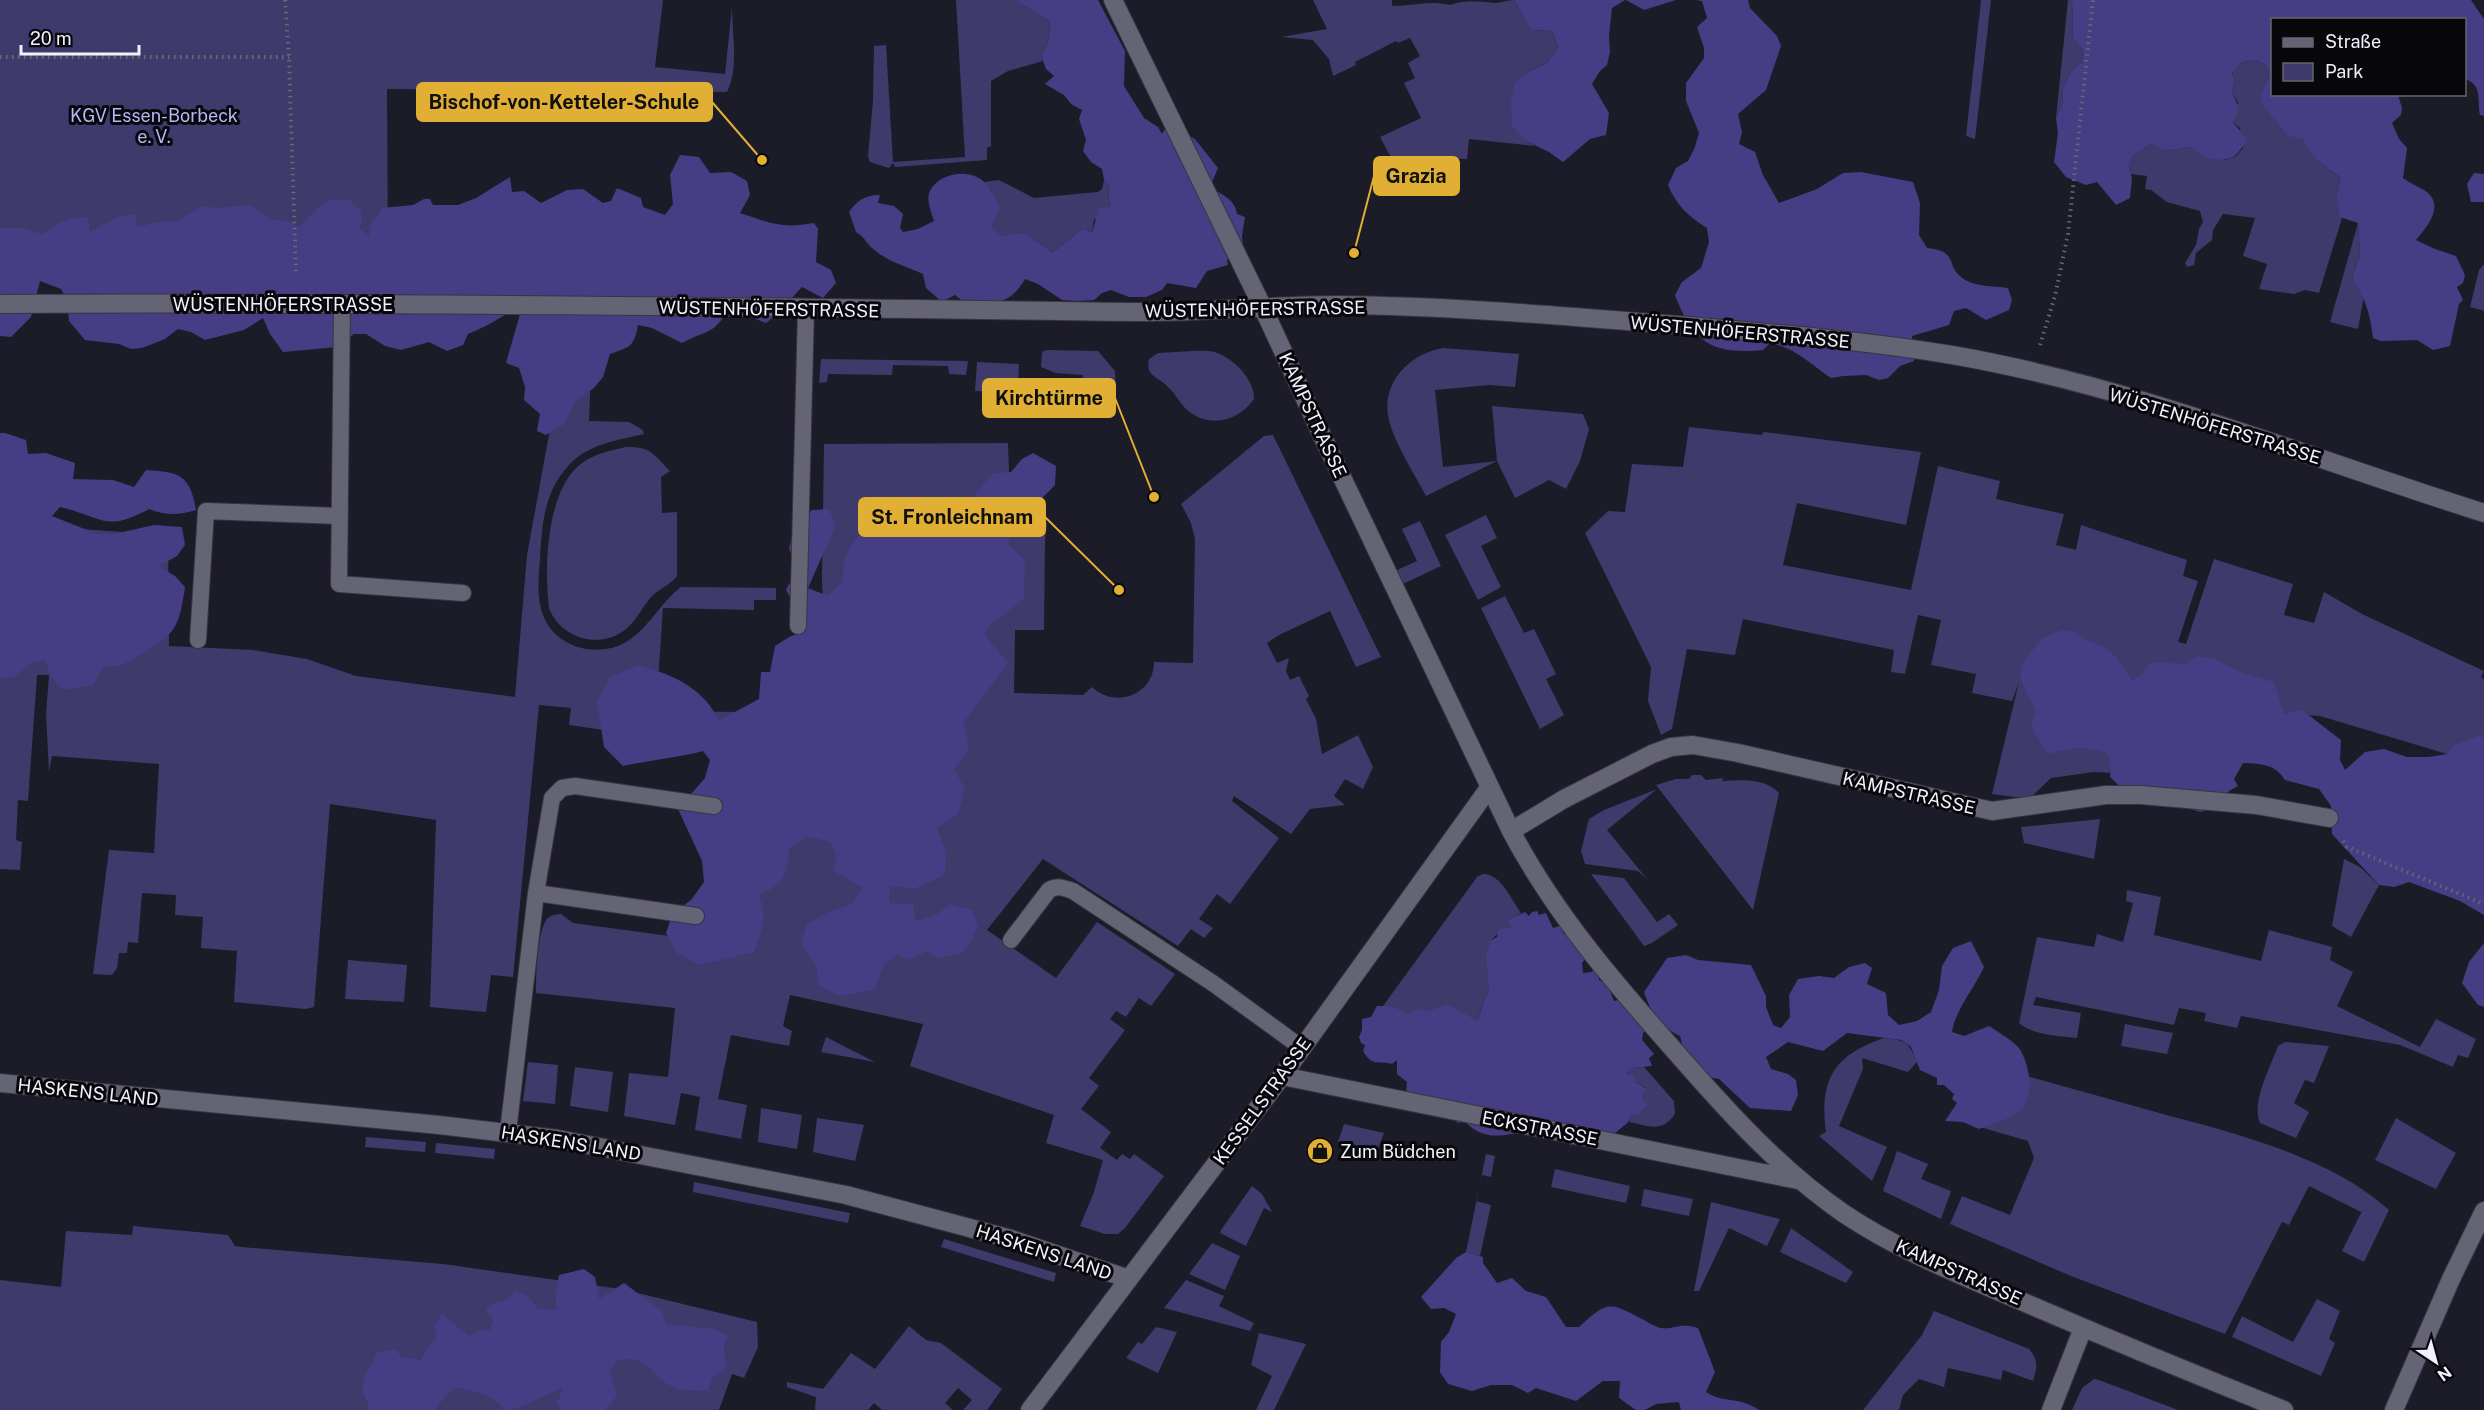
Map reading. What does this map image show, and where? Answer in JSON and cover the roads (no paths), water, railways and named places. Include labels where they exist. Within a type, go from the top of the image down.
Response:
[{"type":"street","name":"KAMPSTRASSE","points":[[1113,0],[1263,308],[1489,788],[1542,884],[1581,942],[1607,975],[1714,1096],[1799,1180],[1844,1213],[1887,1240],[1929,1261],[2083,1328],[2284,1410]]},
{"type":"street","name":"WÜSTENHÖFERSTRASSE","points":[[0,304],[342,303],[1144,312],[1330,305],[1390,306],[1625,321],[1872,344],[1950,355],[2032,372],[2199,420],[2484,513]]},
{"type":"street","name":"KAMPSTRASSE","points":[[1511,831],[1564,799],[1652,754],[1671,747],[1693,745],[1738,753],[1992,811],[2106,795],[2140,795],[2256,805],[2329,818]]},
{"type":"street","name":"KESSELSTRASSE","points":[[1030,1410],[1282,1076],[1489,788]]},
{"type":"street","name":"ECKSTRASSE","points":[[1282,1076],[1799,1180]]},
{"type":"street","name":"HASKENS LAND","points":[[0,1083],[508,1132],[662,1158],[846,1195],[1011,1239],[1129,1279]]},
{"type":"street","points":[[2394,1410],[2442,1299],[2484,1211]]},
{"type":"street","points":[[2051,1410],[2083,1328]]},
{"type":"lane","points":[[342,303],[339,584],[463,593]]},
{"type":"lane","points":[[798,626],[806,309]]},
{"type":"lane","points":[[198,640],[206,511],[339,516]]},
{"type":"lane","points":[[508,1132],[536,893],[552,798],[562,788],[575,786],[714,806]]},
{"type":"lane","points":[[1011,940],[1049,890],[1056,886],[1064,887],[1182,963],[1302,1048]]},
{"type":"lane","points":[[536,893],[696,916]]},
{"type":"place","name":"Bischof-von-Ketteler-Schule","points":[[762,160]]},
{"type":"place","name":"Grazia","points":[[1354,253]]},
{"type":"place","name":"Kirchtürme","points":[[1154,497]]},
{"type":"place","name":"St. Fronleichnam","points":[[1119,590]]},
{"type":"place","name":"Zum Büdchen","points":[[1320,1151]]},
{"type":"park label","name":"KGV Essen-Borbeck e. V.","points":[[154,125]]}]
